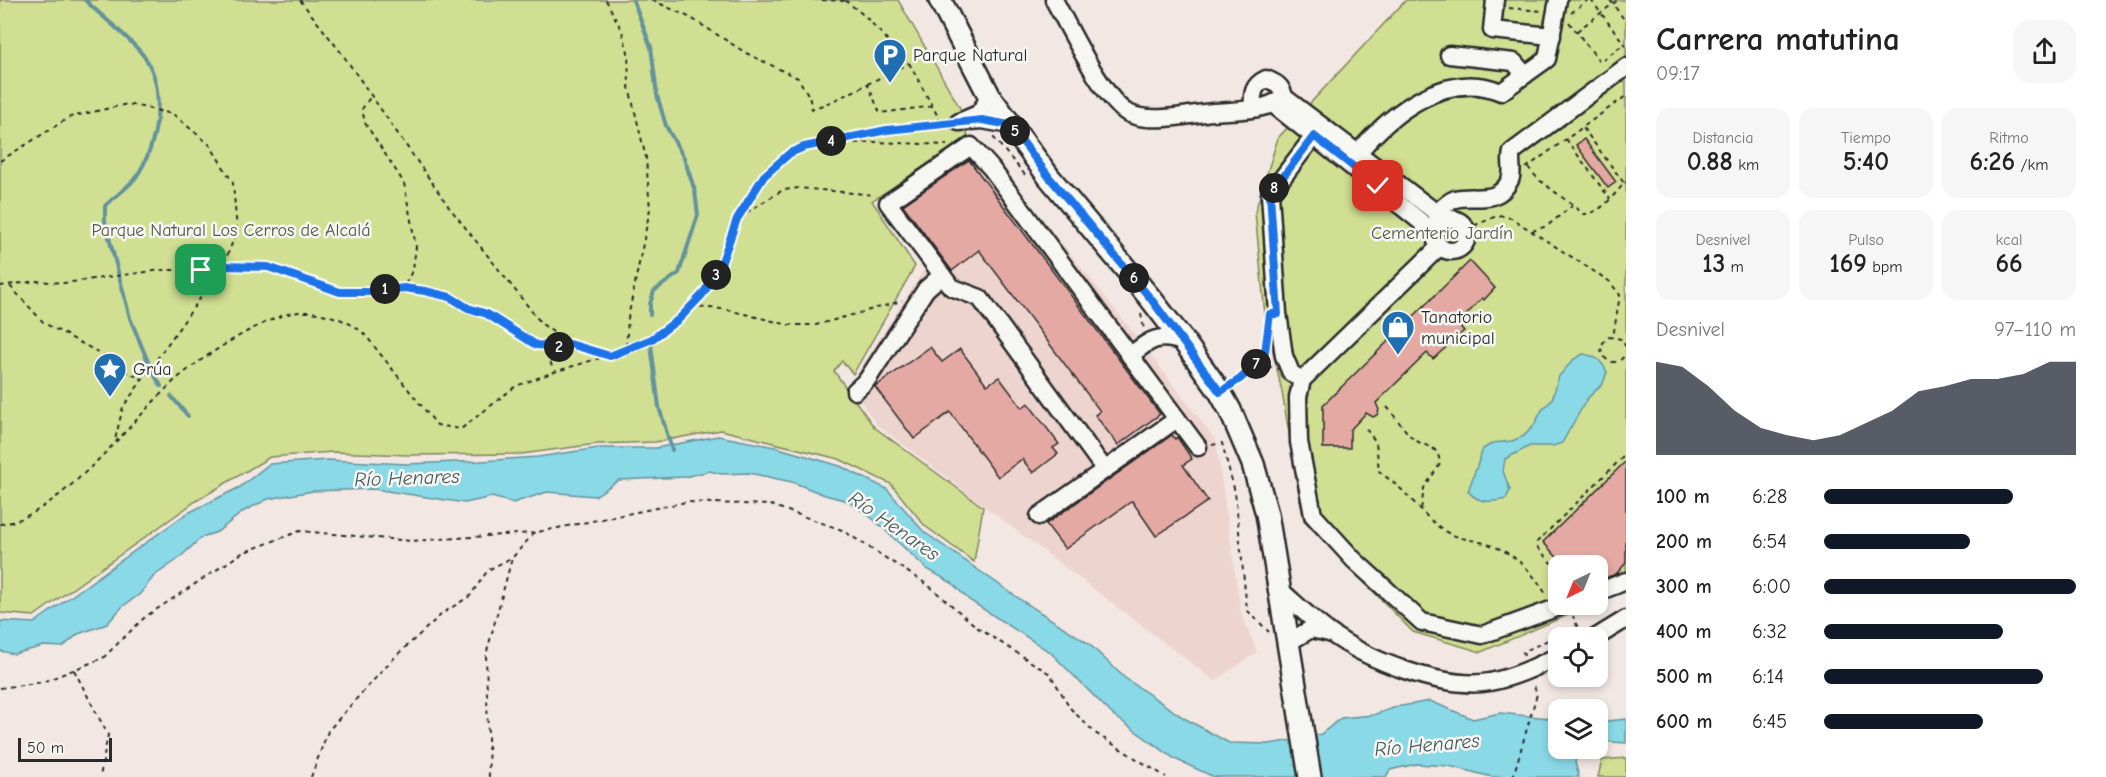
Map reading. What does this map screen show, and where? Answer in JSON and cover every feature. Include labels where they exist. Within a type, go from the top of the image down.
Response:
[{"type":"main road","points":[[940,0],[990,97],[1145,305],[1185,343],[1220,392],[1253,464],[1268,514],[1280,590],[1284,643],[1310,777]]},
{"type":"main road","points":[[949,0],[970,59]]},
{"type":"street","points":[[1054,0],[1111,99],[1129,114],[1152,118],[1254,108],[1279,101]]},
{"type":"street","points":[[1494,3],[1492,30],[1552,36]]},
{"type":"street","points":[[1350,152],[1368,141],[1418,100],[1434,92],[1468,86],[1491,88],[1501,92],[1547,59],[1557,7]]},
{"type":"street","points":[[1449,55],[1514,62],[1525,75]]},
{"type":"street","points":[[1548,611],[1482,634],[1422,622],[1354,560],[1313,515],[1299,441],[1298,397],[1302,380],[1437,240],[1446,204],[1456,199],[1485,199],[1495,195],[1509,183],[1512,175],[1510,158],[1512,152],[1626,67]]},
{"type":"street","points":[[1254,108],[1252,96],[1255,88],[1259,82],[1266,79],[1282,89],[1279,101]]},
{"type":"street","points":[[951,123],[978,114],[990,97]]},
{"type":"street","points":[[1279,101],[1441,217],[1458,221],[1466,229],[1466,242],[1457,251],[1444,250],[1437,240],[1350,152],[1314,136],[1279,101]]},
{"type":"street","points":[[951,123],[982,120],[1010,125]]},
{"type":"street","points":[[1302,380],[1291,373],[1284,356],[1278,314],[1270,194],[1314,136]]},
{"type":"street","points":[[1105,470],[980,298],[951,287],[888,203],[971,146],[1140,346],[1177,419],[1198,447]]},
{"type":"street","points":[[855,391],[867,380],[926,289],[942,275]]},
{"type":"street","points":[[1140,346],[1155,324],[1155,311],[1145,305]]},
{"type":"street","points":[[1140,346],[1162,337],[1185,343]]},
{"type":"street","points":[[1039,516],[1177,419]]},
{"type":"street","points":[[1608,588],[1626,581]]},
{"type":"street","points":[[1280,590],[1331,633],[1397,667],[1441,680],[1465,683],[1487,682],[1508,678],[1548,661]]},
{"type":"street","points":[[1608,630],[1626,619]]},
{"type":"street","points":[[1284,643],[1311,629],[1331,633]]},
{"type":"path","points":[[300,0],[315,16],[449,207],[542,324],[570,344],[610,356]]},
{"type":"path","points":[[606,0],[622,32],[628,51],[629,87],[646,158],[650,209],[628,318],[626,350]]},
{"type":"path","points":[[652,0],[691,18],[746,53],[798,78],[809,96],[812,110],[842,99],[867,83],[909,63]]},
{"type":"path","points":[[822,0],[846,0],[866,17],[909,63],[934,106],[951,123]]},
{"type":"path","points":[[1589,0],[1625,45],[1600,62],[1566,17],[1589,0]]},
{"type":"path","points":[[1610,0],[1626,22]]},
{"type":"path","points":[[1576,31],[1618,0]]},
{"type":"path","points":[[1494,3],[1557,7]]},
{"type":"path","points":[[867,83],[880,113],[934,106]]},
{"type":"path","points":[[371,96],[362,109],[365,123],[404,183],[416,247],[413,269],[404,288]]},
{"type":"path","points":[[1512,175],[1518,174],[1626,96]]},
{"type":"path","points":[[0,161],[70,117],[128,104],[173,114],[210,145],[233,183],[237,231],[223,266],[123,407],[114,443]]},
{"type":"path","points":[[0,524],[8,523],[48,504],[114,443],[172,382],[223,345],[277,318],[298,312],[331,316],[363,333],[437,425],[461,429],[516,386],[610,356],[652,339],[691,307],[719,270],[737,219],[764,176],[781,159],[804,147],[887,130],[951,123]]},
{"type":"path","points":[[1528,167],[1538,179],[1572,206],[1584,214],[1592,214],[1625,182],[1583,128]]},
{"type":"path","points":[[985,133],[993,137],[1030,181]]},
{"type":"path","points":[[848,138],[852,143],[971,146]]},
{"type":"path","points":[[1566,140],[1610,199]]},
{"type":"path","points":[[737,219],[783,190],[799,188],[876,195]]},
{"type":"path","points":[[1532,231],[1547,226],[1572,206]]},
{"type":"path","points":[[1466,229],[1499,215],[1511,218],[1616,287],[1620,301],[1613,337]]},
{"type":"path","points":[[0,286],[37,281],[64,284],[161,270],[201,270],[223,266],[268,267],[340,292],[370,292],[404,288],[450,297],[468,308],[487,314],[536,345],[563,347],[570,344]]},
{"type":"path","points":[[10,286],[18,292],[44,324],[105,357],[117,368],[143,379]]},
{"type":"path","points":[[691,307],[723,309],[789,325],[816,324],[902,300],[915,308]]},
{"type":"path","points":[[1140,346],[1145,305]]},
{"type":"path","points":[[1220,392],[1260,361],[1265,352],[1268,336]]},
{"type":"path","points":[[1626,347],[1621,339],[1613,337],[1602,343],[1602,356],[1608,362],[1617,363],[1626,354]]},
{"type":"path","points":[[545,345],[554,372]]},
{"type":"path","points":[[1387,407],[1415,440],[1432,447],[1439,454],[1440,464],[1424,488],[1421,510]]},
{"type":"path","points":[[1366,429],[1376,442],[1379,471],[1444,531],[1460,538],[1484,542],[1510,554],[1535,576],[1548,592]]},
{"type":"path","points":[[1198,447],[1222,443],[1235,492],[1247,610],[1284,643]]},
{"type":"path","points":[[1548,560],[1538,548],[1537,542],[1626,454]]},
{"type":"path","points":[[0,688],[43,682],[103,658],[145,617],[242,553],[300,531],[411,541],[533,533],[686,502],[771,505],[842,530],[928,585],[978,628],[1050,674],[1071,709],[1095,733],[1166,777]]},
{"type":"path","points":[[311,777],[328,731],[366,688],[397,655],[443,613],[470,596],[488,570],[513,557],[533,533]]},
{"type":"path","points":[[489,777],[486,655],[513,557]]},
{"type":"path","points":[[1523,652],[1577,626]]},
{"type":"path","points":[[74,670],[108,735],[100,777]]},
{"type":"path","points":[[1513,777],[1537,694]]},
{"type":"shaded area","points":[[975,135],[1137,337],[1216,441],[1241,613],[1257,652],[1215,681],[876,424],[850,385],[924,269],[880,201]]},
{"type":"green space","name":"Parque Natural Los Cerros de Alcalá","points":[[0,0],[898,0],[960,108],[968,137],[872,201],[915,266],[853,374],[842,361],[834,371],[874,427],[983,507],[974,562],[925,526],[891,484],[839,459],[721,430],[655,442],[597,444],[521,454],[408,455],[332,452],[270,457],[196,501],[34,616],[0,613]]},
{"type":"green space","name":"Cementerio Jardín","points":[[1406,0],[1626,0],[1626,590],[1608,598],[1608,555],[1548,555],[1548,615],[1568,615],[1481,652],[1413,632],[1304,521],[1282,392],[1265,315],[1255,212],[1278,138]]},
{"type":"green space","points":[[1626,758],[1626,777],[1598,777],[1602,760]]},
{"type":"water","points":[[1583,354],[1598,359],[1607,372],[1603,383],[1587,399],[1562,443],[1553,446],[1530,446],[1505,459],[1503,471],[1510,490],[1506,499],[1486,501],[1472,495],[1468,491],[1483,449],[1493,443],[1512,441],[1524,436],[1552,400],[1559,376],[1574,359]]},
{"type":"water","name":"Río Henares","points":[[718,436],[775,447],[840,466],[887,489],[924,532],[1024,602],[1088,643],[1125,678],[1184,718],[1229,743],[1269,744],[1306,738],[1321,734],[1341,718],[1373,715],[1396,707],[1430,701],[1473,719],[1500,713],[1548,718],[1548,759],[1576,759],[1579,777],[1492,777],[1449,766],[1416,764],[1390,770],[1386,777],[1214,777],[1175,759],[1113,715],[1050,652],[969,600],[952,583],[927,569],[873,519],[848,501],[792,482],[749,473],[722,474],[709,471],[685,477],[619,480],[595,496],[547,492],[513,503],[492,497],[465,503],[374,489],[313,491],[268,499],[244,511],[217,532],[202,537],[177,560],[154,576],[140,594],[122,607],[107,624],[78,634],[63,647],[44,646],[14,654],[0,651],[0,621],[34,623],[186,514],[240,487],[269,464],[327,460],[407,464],[481,461],[538,457],[599,448],[656,448]]},
{"type":"water","points":[[1626,719],[1626,743],[1608,742],[1608,721]]},
{"type":"building","points":[[1584,139],[1616,182],[1608,188],[1576,145]]},
{"type":"building","points":[[969,160],[1160,414],[1118,445],[1095,415],[1100,411],[979,250],[952,271],[903,205]]},
{"type":"building","name":"Tanatorio municipal","points":[[1470,261],[1495,288],[1484,300],[1482,298],[1458,324],[1464,331],[1433,359],[1427,353],[1376,403],[1379,410],[1377,415],[1373,417],[1366,413],[1350,430],[1350,448],[1323,448],[1323,405]]},
{"type":"building","points":[[930,347],[942,362],[960,349],[987,385],[999,377],[1022,408],[1028,403],[1059,444],[1053,448],[1058,454],[1033,473],[1022,459],[998,477],[950,412],[914,439],[875,387]]},
{"type":"building","points":[[1172,435],[1175,439],[1177,437],[1192,459],[1183,465],[1208,501],[1156,536],[1132,501],[1065,549],[1046,524]]},
{"type":"building","points":[[1626,461],[1626,563],[1616,574],[1608,577],[1608,555],[1555,555],[1543,542]]},
{"type":"waterway","points":[[85,0],[130,40],[143,55],[156,83],[157,116],[150,149],[136,177],[105,206],[105,222],[130,318],[151,369],[161,386]]},
{"type":"waterway","points":[[633,0],[651,47],[657,95],[666,126],[684,158],[695,191],[698,215],[679,273],[654,291],[650,304],[650,315]]},
{"type":"waterway","points":[[651,345],[659,407],[672,450]]},
{"type":"waterway","points":[[171,396],[188,416]]},
{"type":"place","name":"Parque Natural","points":[[890,84]]},
{"type":"place","name":"Tanatorio municipal","points":[[1398,356]]},
{"type":"place","name":"Grúa","points":[[110,398]]},
{"type":"route","points":[[201,270],[245,265],[268,267],[340,292],[370,292],[390,288],[425,291],[450,297],[468,308],[487,314],[536,345],[563,347],[570,344],[610,356],[652,339],[679,319],[702,295],[719,270],[737,219],[764,176],[790,153],[804,147],[887,130],[982,120],[1010,125],[1049,177],[1151,299],[1220,392],[1240,379],[1260,361],[1265,352],[1270,314],[1278,314],[1270,194],[1282,175],[1314,136],[1378,186]]}]
